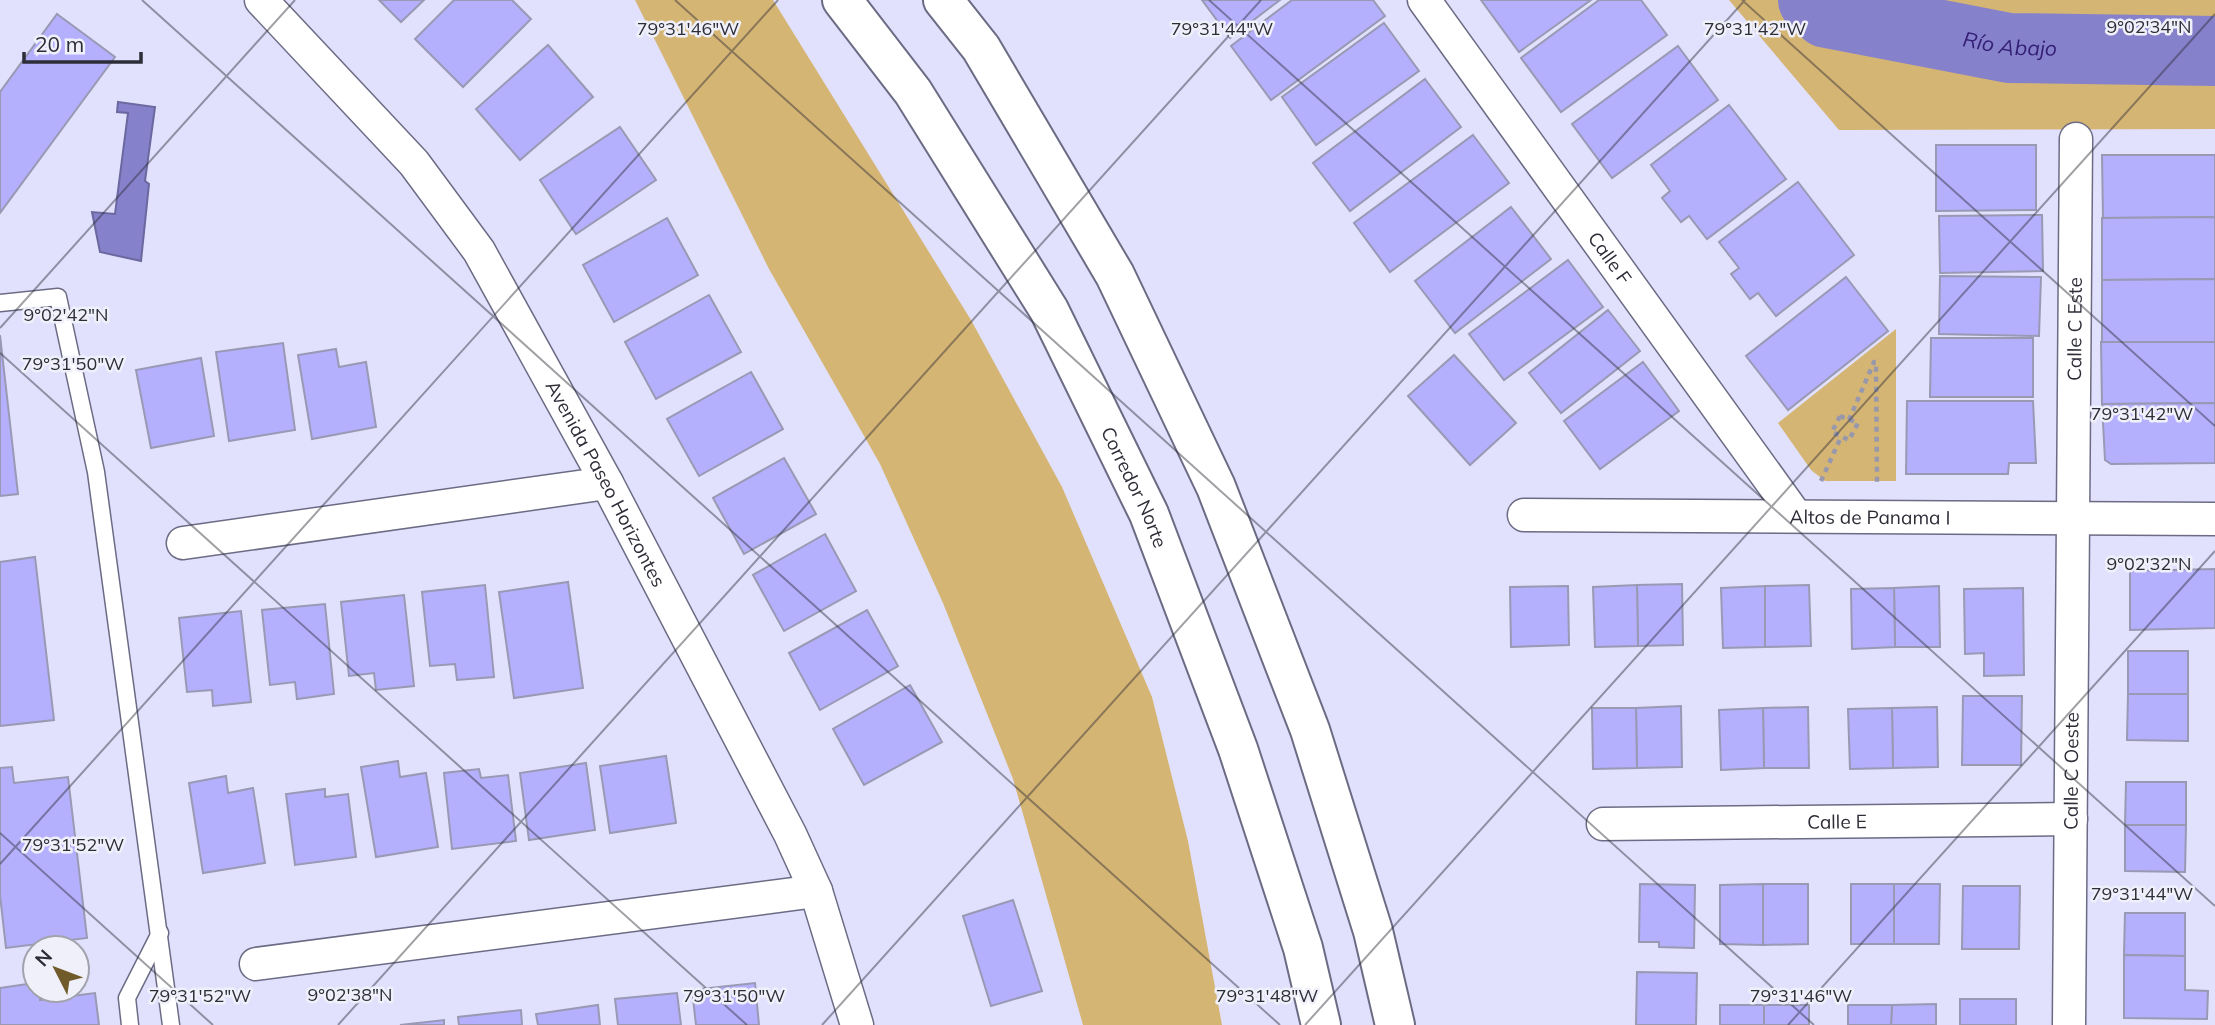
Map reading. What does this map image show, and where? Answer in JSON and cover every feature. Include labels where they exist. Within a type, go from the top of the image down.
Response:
[{"type":"highway","name":"Corredor Norte","points":[[842,0],[913,92],[1048,310],[1149,514],[1238,749],[1303,948],[1321,1025]]},
{"type":"highway","points":[[943,0],[981,48],[1115,275],[1216,487],[1310,730],[1373,931],[1395,1025]]},
{"type":"street","name":"Avenida Paseo Horizontes","points":[[261,0],[414,163],[479,251],[607,484],[790,834],[816,891],[857,1025]]},
{"type":"street","name":"Calle F","points":[[1424,0],[1796,516]]},
{"type":"street","name":"Calle C Este","points":[[2073,518],[2076,139]]},
{"type":"street","points":[[183,543],[607,484]]},
{"type":"street","name":"Altos de Panama I","points":[[1524,515],[2215,519]]},
{"type":"street","name":"Calle C Oeste","points":[[2069,1025],[2073,518]]},
{"type":"street","name":"Calle E","points":[[1603,824],[2071,818]]},
{"type":"street","points":[[256,964],[816,891]]},
{"type":"lane","points":[[0,303],[58,297],[96,472],[172,1025]]},
{"type":"lane","points":[[130,1025],[127,998],[160,933]]},
{"type":"path","points":[[1849,420],[1874,362],[1877,362],[1877,486]]},
{"type":"path","points":[[1840,416],[1849,420],[1857,424],[1849,440],[1832,432],[1840,416]]},
{"type":"path","points":[[1821,483],[1841,437]]},
{"type":"shaded area","points":[[635,0],[773,0],[971,320],[1062,487],[1152,697],[1188,841],[1222,1025],[1083,1025],[1013,779],[943,603],[880,464],[769,269]]},
{"type":"shaded area","points":[[1729,0],[2215,0],[2215,129],[1839,130]]},
{"type":"shaded area","points":[[118,102],[155,107],[145,181],[149,184],[141,261],[100,252],[92,212],[115,214],[128,113],[117,112]]},
{"type":"shaded area","points":[[1896,329],[1896,481],[1825,481],[1811,470],[1778,423]]},
{"type":"building","points":[[379,0],[424,0],[401,22]]},
{"type":"building","points":[[454,0],[512,0],[531,19],[463,87],[415,39]]},
{"type":"building","points":[[1202,0],[1280,0],[1230,38]]},
{"type":"building","points":[[1292,0],[1373,0],[1385,16],[1271,100],[1231,46]]},
{"type":"building","points":[[1481,0],[1591,0],[1519,52]]},
{"type":"building","points":[[1599,0],[1641,0],[1667,35],[1561,112],[1521,58]]},
{"type":"building","points":[[57,14],[115,57],[0,213],[0,92]]},
{"type":"building","points":[[1384,23],[1419,71],[1316,145],[1282,97]]},
{"type":"building","points":[[548,45],[593,97],[520,160],[476,109]]},
{"type":"building","points":[[1678,46],[1718,100],[1612,178],[1572,124]]},
{"type":"building","points":[[1425,79],[1461,127],[1350,211],[1313,163]]},
{"type":"building","points":[[1729,105],[1786,179],[1707,239],[1689,216],[1681,222],[1662,198],[1670,191],[1651,165]]},
{"type":"building","points":[[620,127],[656,180],[576,234],[540,180]]},
{"type":"building","points":[[1473,135],[1509,183],[1390,272],[1354,223]]},
{"type":"building","points":[[1936,145],[2036,145],[2036,210],[1936,211]]},
{"type":"building","points":[[2102,155],[2215,155],[2215,217],[2103,218]]},
{"type":"building","points":[[1798,182],[1854,255],[1776,316],[1758,293],[1750,299],[1731,274],[1739,268],[1719,242]]},
{"type":"building","points":[[1511,207],[1551,259],[1455,333],[1415,281]]},
{"type":"building","points":[[2042,215],[2043,271],[1940,273],[1939,216]]},
{"type":"building","points":[[2215,217],[2215,279],[2102,280],[2102,218]]},
{"type":"building","points":[[667,218],[698,275],[614,322],[583,265]]},
{"type":"building","points":[[1568,260],[1603,307],[1504,380],[1469,334]]},
{"type":"building","points":[[1940,276],[2041,277],[2039,336],[1939,334]]},
{"type":"building","points":[[1846,277],[1888,331],[1788,410],[1746,356]]},
{"type":"building","points":[[2215,279],[2215,342],[2102,342],[2102,280]]},
{"type":"building","points":[[709,295],[741,352],[656,399],[625,342]]},
{"type":"building","points":[[1608,310],[1640,351],[1561,413],[1529,373]]},
{"type":"building","points":[[0,335],[18,494],[0,496]]},
{"type":"building","points":[[1931,338],[2033,338],[2033,397],[1930,397]]},
{"type":"building","points":[[2101,342],[2215,342],[2215,403],[2102,404]]},
{"type":"building","points":[[283,343],[295,430],[229,441],[216,352]]},
{"type":"building","points":[[336,349],[339,367],[366,362],[376,427],[312,439],[298,355]]},
{"type":"building","points":[[1454,355],[1516,423],[1470,465],[1408,396]]},
{"type":"building","points":[[201,358],[214,436],[151,448],[136,370]]},
{"type":"building","points":[[1643,362],[1679,411],[1600,469],[1564,421]]},
{"type":"building","points":[[751,372],[783,429],[699,476],[667,419]]},
{"type":"building","points":[[1907,401],[2033,401],[2036,463],[2009,463],[2008,474],[1906,474]]},
{"type":"building","points":[[2215,403],[2215,463],[2111,464],[2105,460],[2102,404]]},
{"type":"building","points":[[784,458],[816,514],[744,554],[713,498]]},
{"type":"building","points":[[825,534],[856,591],[784,631],[753,575]]},
{"type":"building","points":[[35,557],[54,720],[0,726],[0,562]]},
{"type":"building","points":[[2215,569],[2215,628],[2130,630],[2130,571]]},
{"type":"building","points":[[568,582],[583,688],[514,698],[499,592]]},
{"type":"building","points":[[1682,584],[1683,645],[1638,646],[1637,585]]},
{"type":"building","points":[[485,585],[494,677],[457,680],[455,664],[430,666],[422,592]]},
{"type":"building","points":[[1637,585],[1638,646],[1595,647],[1593,587]]},
{"type":"building","points":[[1809,585],[1811,646],[1765,647],[1765,586]]},
{"type":"building","points":[[1568,586],[1569,645],[1511,647],[1510,587]]},
{"type":"building","points":[[1765,586],[1765,647],[1723,648],[1721,588]]},
{"type":"building","points":[[1939,586],[1940,647],[1895,647],[1894,588]]},
{"type":"building","points":[[1894,588],[1895,647],[1852,649],[1851,589]]},
{"type":"building","points":[[2023,588],[2024,675],[1984,676],[1984,653],[1965,654],[1964,589]]},
{"type":"building","points":[[404,595],[414,686],[376,690],[374,673],[349,676],[341,602]]},
{"type":"building","points":[[325,604],[334,694],[297,699],[295,682],[270,685],[262,610]]},
{"type":"building","points":[[867,610],[898,666],[820,710],[789,653]]},
{"type":"building","points":[[241,611],[251,702],[213,706],[212,690],[187,692],[179,618]]},
{"type":"building","points":[[2128,651],[2188,651],[2188,694],[2128,694]]},
{"type":"building","points":[[910,685],[942,742],[864,785],[833,729]]},
{"type":"building","points":[[2128,694],[2188,694],[2188,741],[2127,740]]},
{"type":"building","points":[[1963,696],[2022,696],[2021,765],[1962,765]]},
{"type":"building","points":[[1681,706],[1682,767],[1637,768],[1636,708]]},
{"type":"building","points":[[1808,707],[1809,768],[1764,768],[1763,708]]},
{"type":"building","points":[[1937,707],[1938,767],[1893,768],[1892,708]]},
{"type":"building","points":[[1592,708],[1636,708],[1637,768],[1593,769]]},
{"type":"building","points":[[1763,708],[1764,768],[1721,770],[1719,710]]},
{"type":"building","points":[[1892,708],[1893,768],[1850,769],[1848,709]]},
{"type":"building","points":[[666,756],[676,823],[610,833],[600,766]]},
{"type":"building","points":[[398,761],[400,777],[426,773],[438,847],[376,857],[361,767]]},
{"type":"building","points":[[586,763],[595,830],[529,840],[520,773]]},
{"type":"building","points":[[12,767],[14,783],[68,777],[87,934],[21,934],[21,946],[6,948],[0,895],[0,768]]},
{"type":"building","points":[[479,769],[481,778],[508,775],[516,841],[452,849],[444,773]]},
{"type":"building","points":[[226,776],[228,793],[253,788],[265,863],[203,873],[189,783]]},
{"type":"building","points":[[2126,782],[2186,782],[2186,825],[2125,825]]},
{"type":"building","points":[[325,789],[325,797],[348,794],[356,857],[295,865],[286,794]]},
{"type":"building","points":[[2125,825],[2186,825],[2185,872],[2125,871]]},
{"type":"building","points":[[1640,884],[1695,885],[1694,948],[1659,947],[1659,942],[1639,942]]},
{"type":"building","points":[[1763,884],[1808,884],[1808,944],[1763,945]]},
{"type":"building","points":[[1763,884],[1763,945],[1720,944],[1720,885]]},
{"type":"building","points":[[1851,884],[1894,884],[1894,944],[1851,944]]},
{"type":"building","points":[[1894,884],[1940,884],[1939,944],[1894,944]]},
{"type":"building","points":[[1963,886],[2020,886],[2019,949],[1962,949]]},
{"type":"building","points":[[1013,900],[1042,991],[991,1006],[963,916]]},
{"type":"building","points":[[2125,913],[2185,913],[2185,956],[2124,955]]},
{"type":"building","points":[[2124,955],[2185,956],[2185,990],[2208,991],[2207,1019],[2124,1018]]},
{"type":"building","points":[[1637,972],[1697,973],[1696,1025],[1636,1025]]},
{"type":"building","points":[[755,983],[759,1025],[696,1025],[692,990]]},
{"type":"building","points":[[21,985],[21,1004],[91,1004],[91,994],[95,993],[99,1025],[0,1025],[0,988]]},
{"type":"building","points":[[677,993],[681,1025],[618,1025],[615,999]]},
{"type":"building","points":[[1960,999],[2016,999],[2016,1025],[1960,1025]]},
{"type":"building","points":[[1936,1004],[1936,1025],[1891,1025],[1892,1005]]},
{"type":"building","points":[[598,1005],[600,1025],[538,1025],[536,1014]]},
{"type":"building","points":[[1720,1005],[1764,1005],[1764,1025],[1720,1025]]},
{"type":"building","points":[[1764,1005],[1809,1005],[1809,1025],[1764,1025]]},
{"type":"building","points":[[1848,1005],[1892,1005],[1891,1025],[1848,1025]]},
{"type":"building","points":[[521,1010],[522,1025],[459,1025],[458,1017]]},
{"type":"building","points":[[444,1020],[444,1025],[400,1025]]},
{"type":"waterway","name":"Río Abajo","points":[[1813,0],[1827,13],[2009,48],[2215,51]]}]
